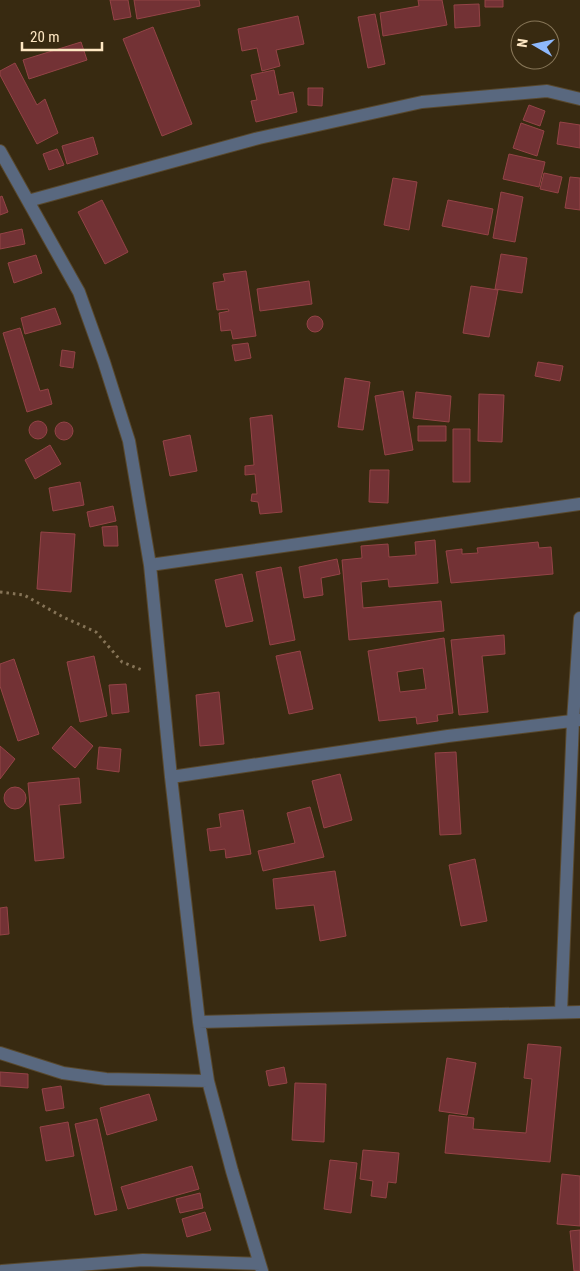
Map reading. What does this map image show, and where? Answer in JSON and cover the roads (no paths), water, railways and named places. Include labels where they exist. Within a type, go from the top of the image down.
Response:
[{"type":"street","points":[[28,201],[259,138],[422,102],[546,91],[580,99]]},
{"type":"street","points":[[0,151],[79,292],[104,362],[129,442],[150,565],[171,777],[199,1022],[208,1081],[261,1268],[143,1260],[2,1271]]},
{"type":"street","points":[[150,565],[580,504]]},
{"type":"street","points":[[561,1012],[580,618]]},
{"type":"street","points":[[171,777],[448,736],[576,721]]},
{"type":"street","points":[[199,1022],[580,1012]]},
{"type":"street","points":[[0,1053],[63,1074],[106,1079],[208,1081]]}]
